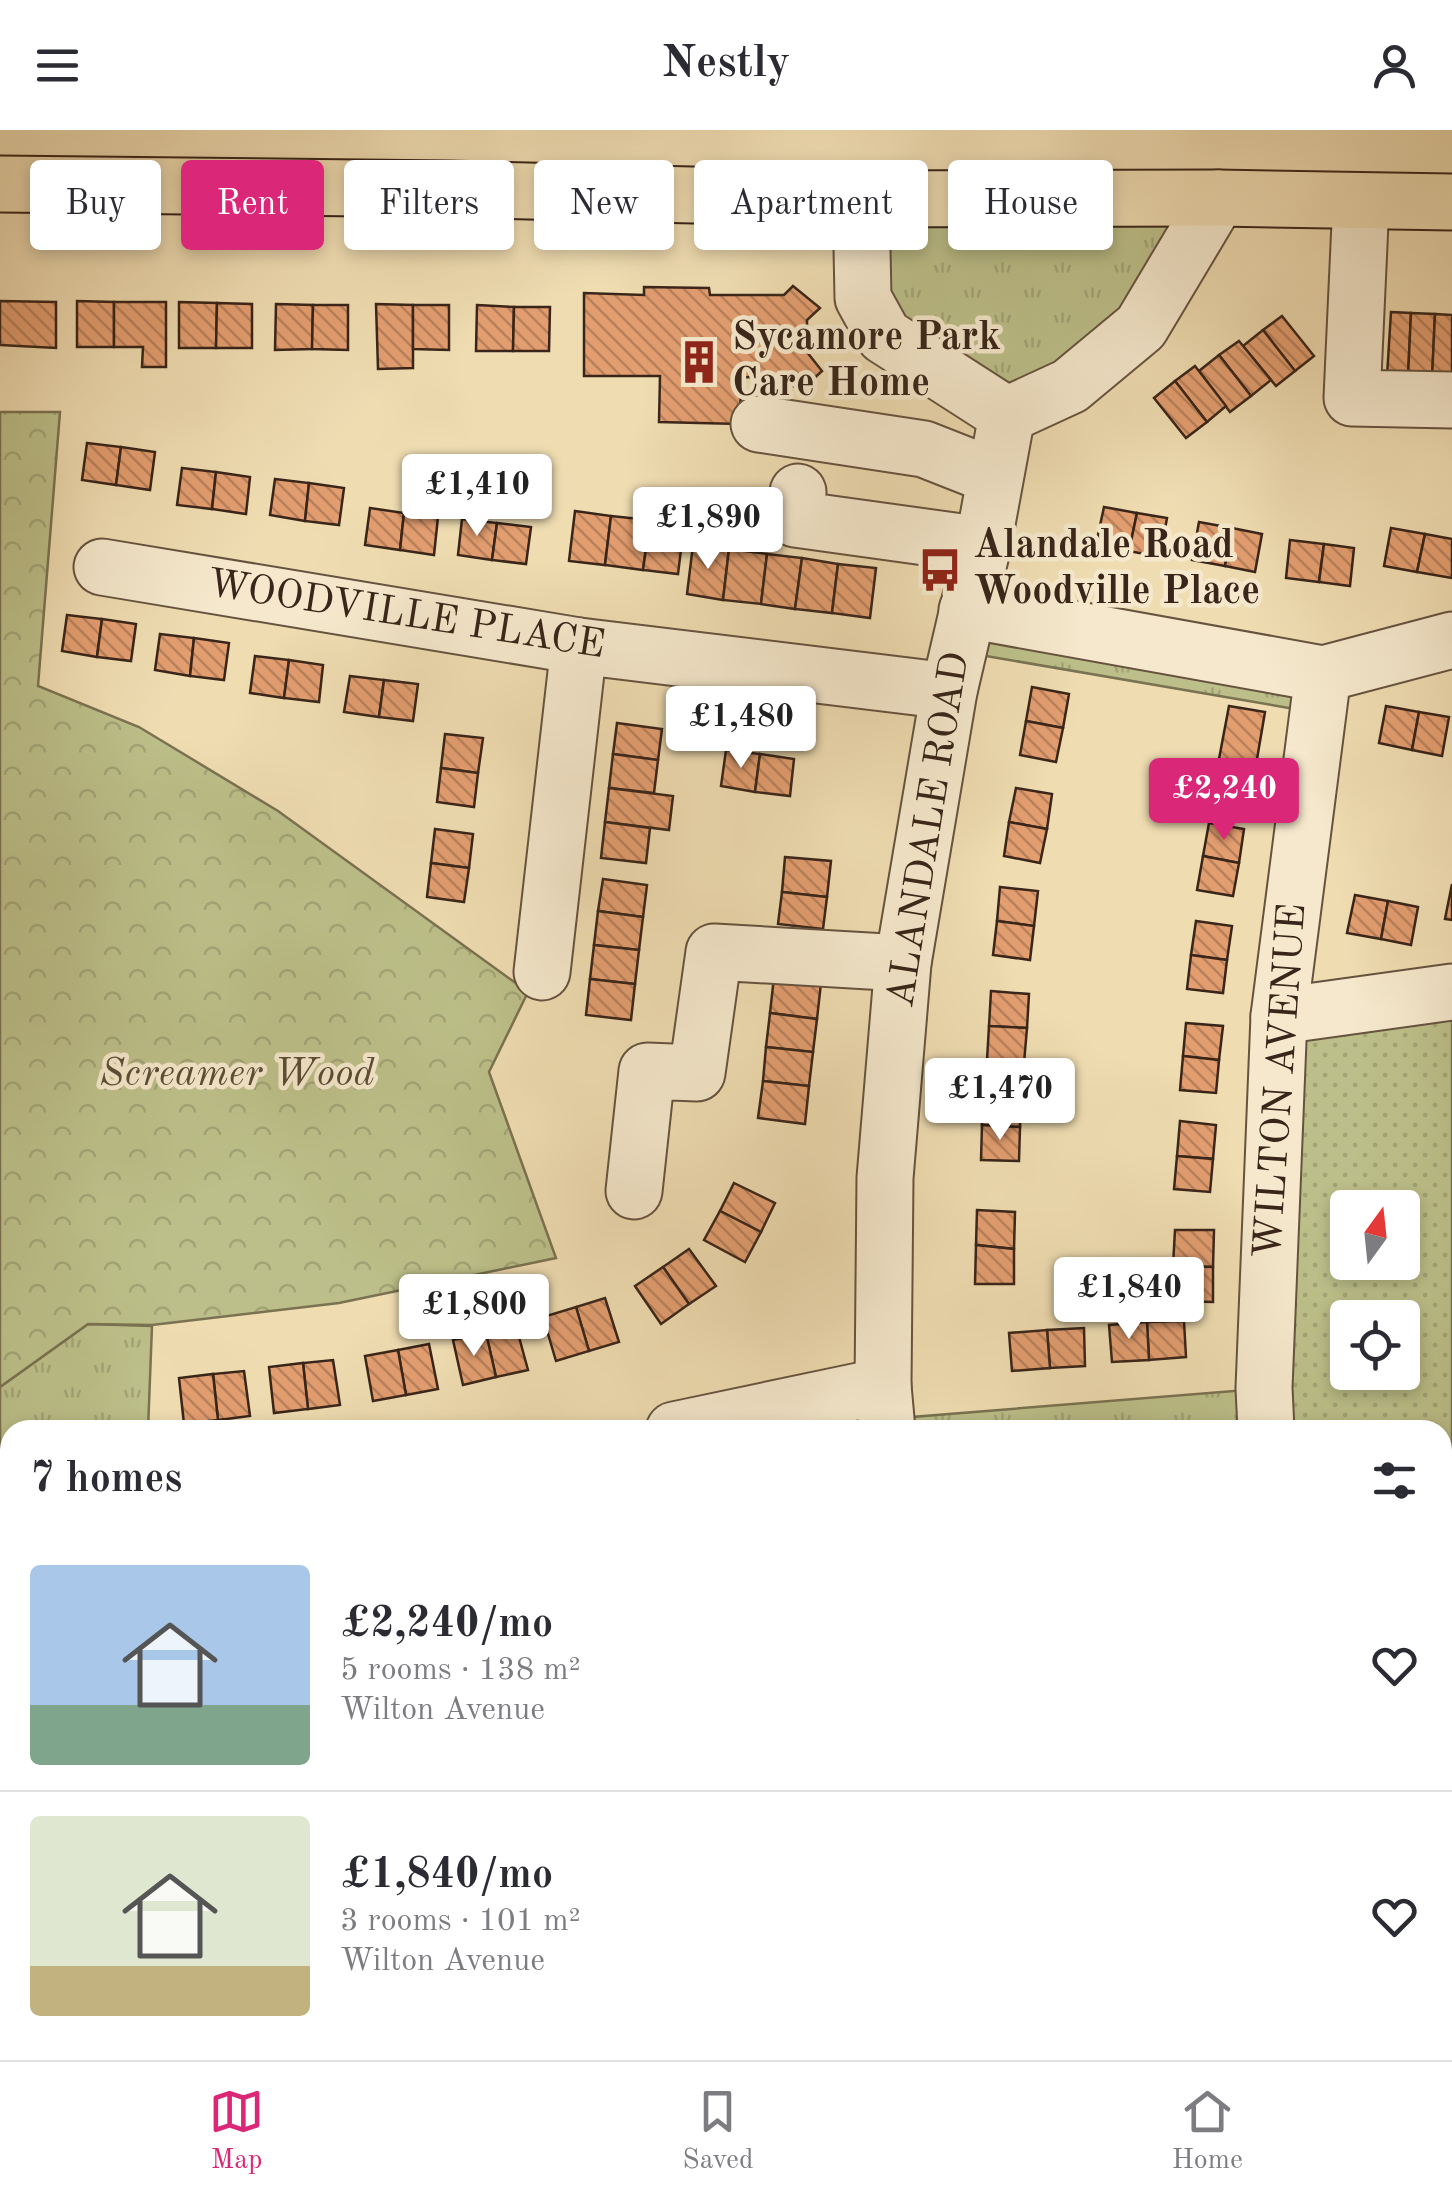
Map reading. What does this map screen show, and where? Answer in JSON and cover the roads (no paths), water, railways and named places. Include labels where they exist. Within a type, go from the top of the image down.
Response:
[{"type":"main road","points":[[0,184],[694,195]]},
{"type":"main road","points":[[928,199],[1452,202]]},
{"type":"street","points":[[863,250],[863,298],[884,336],[1006,415],[1070,386],[1141,327],[1218,198]]},
{"type":"street","points":[[1361,201],[1352,398],[1452,400]]},
{"type":"street","name":"ALANDALE ROAD","points":[[885,1408],[886,1178],[903,963],[948,690],[983,545],[1006,415]]},
{"type":"street","points":[[760,424],[924,448],[995,478]]},
{"type":"street","points":[[798,492],[796,519],[983,545]]},
{"type":"street","name":"WOODVILLE PLACE","points":[[102,567],[579,646],[948,690]]},
{"type":"street","points":[[968,610],[1323,674],[1452,640]]},
{"type":"street","points":[[536,947],[579,646]]},
{"type":"street","name":"WILTON AVENUE","points":[[1266,1420],[1279,1016],[1323,674]]},
{"type":"street","points":[[634,1192],[647,1071],[697,1073],[714,952],[903,963]]},
{"type":"street","points":[[1279,1016],[1452,992]]},
{"type":"street","points":[[770,1420],[885,1408]]},
{"type":"place","name":"Sycamore Park Care Home","points":[[699,362]]},
{"type":"place","name":"Alandale Road Woodville Place","points":[[940,570]]},
{"type":"park label","name":"Screamer Wood","points":[[237,1075]]}]
